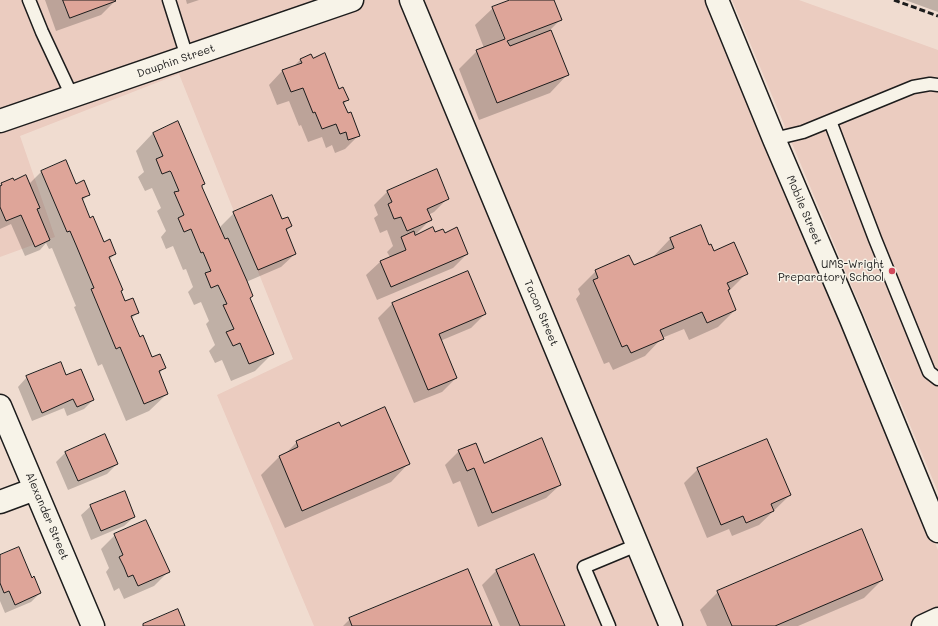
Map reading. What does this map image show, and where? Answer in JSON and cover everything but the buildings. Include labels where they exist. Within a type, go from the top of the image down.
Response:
[{"type":"street","name":"Dauphin Street","points":[[0,120],[352,0]]},
{"type":"street","name":"Tacon Street","points":[[411,0],[671,626]]},
{"type":"street","name":"Mobile Street","points":[[717,0],[938,531]]},
{"type":"street","name":"Alexander Street","points":[[0,406],[93,626]]},
{"type":"street","points":[[0,502],[35,489]]},
{"type":"street","points":[[923,626],[938,619]]},
{"type":"lane","points":[[29,0],[42,32],[72,96]]},
{"type":"lane","points":[[169,0],[187,57]]},
{"type":"lane","points":[[774,139],[803,132],[913,88],[930,84],[938,85]]},
{"type":"lane","points":[[830,121],[875,239],[929,372],[938,379]]},
{"type":"lane","points":[[609,626],[584,567],[637,545]]},
{"type":"shaded area","points":[[0,0],[708,0],[938,550],[938,626],[314,626],[217,395],[293,359],[179,74],[20,136],[55,237],[0,257]]},
{"type":"shaded area","name":"UMS-Wright Preparatory School","points":[[732,0],[799,0],[938,50],[938,492]]},
{"type":"railway","points":[[894,0],[938,16]]},
{"type":"place","name":"UMS-Wright Preparatory School","points":[[892,271]]}]
